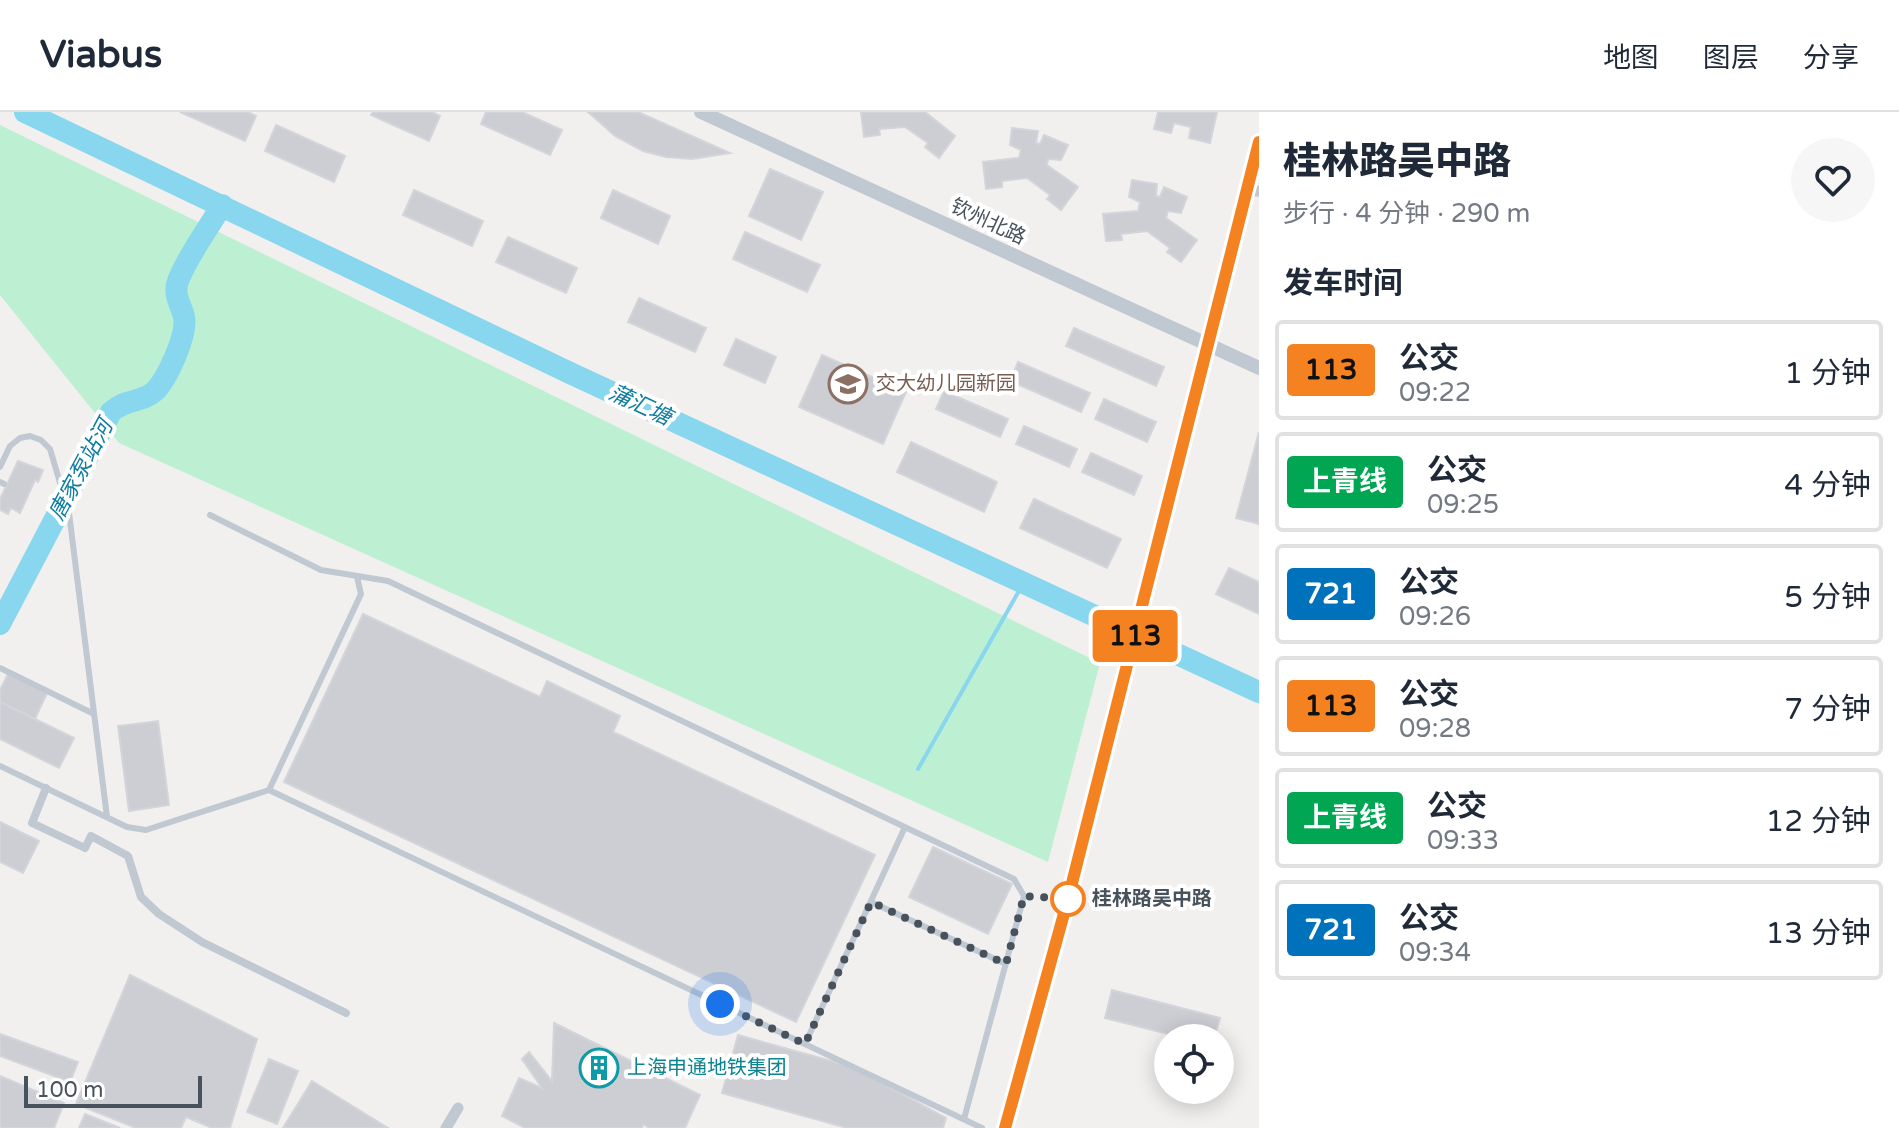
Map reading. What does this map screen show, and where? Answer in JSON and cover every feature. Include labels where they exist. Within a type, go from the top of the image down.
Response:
[{"type":"main road","points":[[1005,1128],[1068,899],[1208,345],[1253,191],[1259,142]]},
{"type":"street","name":"钦州北路","points":[[701,112],[1259,368]]},
{"type":"street","points":[[46,788],[32,823],[85,848],[91,836],[128,856],[141,897],[159,914],[202,942],[346,1013]]},
{"type":"street","points":[[446,1128],[458,1108]]},
{"type":"lane","points":[[0,467],[10,446],[20,438],[30,436],[41,440],[50,449],[67,504],[107,817]]},
{"type":"lane","points":[[210,515],[321,570],[388,581],[1014,879],[1021,886],[1024,896],[964,1119]]},
{"type":"lane","points":[[269,790],[361,594],[357,577]]},
{"type":"lane","points":[[0,668],[94,714]]},
{"type":"lane","points":[[0,766],[127,827],[146,830],[269,790],[982,1128]]},
{"type":"lane","points":[[805,1044],[905,827]]},
{"type":"lane","points":[[871,902],[1006,964]]},
{"type":"green space","points":[[0,125],[1100,663],[1048,862],[119,443],[0,295]]},
{"type":"building","points":[[180,112],[248,112],[256,116],[245,141]]},
{"type":"building","points":[[373,112],[432,112],[440,116],[429,141],[371,115]]},
{"type":"building","points":[[486,112],[522,112],[562,130],[550,155],[481,124]]},
{"type":"building","points":[[588,112],[638,112],[730,153],[692,159],[643,151],[615,136]]},
{"type":"building","points":[[861,112],[925,112],[955,136],[939,158],[925,147],[928,143],[905,127],[879,129],[880,135],[864,137]]},
{"type":"building","points":[[1158,112],[1217,112],[1210,143],[1189,138],[1191,127],[1174,123],[1171,133],[1154,129]]},
{"type":"building","points":[[276,125],[345,156],[334,182],[265,151]]},
{"type":"building","points":[[1012,128],[1038,131],[1036,143],[1040,144],[1044,135],[1068,145],[1061,160],[1048,159],[1047,165],[1078,187],[1061,210],[1047,199],[1050,195],[1027,178],[1002,181],[1002,187],[986,189],[983,162],[1019,158],[1021,150],[1010,145]]},
{"type":"building","points":[[770,169],[823,192],[801,240],[749,216]]},
{"type":"building","points":[[1132,180],[1157,184],[1156,196],[1160,197],[1164,187],[1187,197],[1181,213],[1168,211],[1166,218],[1197,240],[1181,262],[1167,252],[1170,248],[1147,231],[1121,234],[1122,240],[1106,241],[1103,214],[1138,211],[1140,202],[1129,197]]},
{"type":"building","points":[[414,190],[483,221],[472,246],[403,215]]},
{"type":"building","points":[[613,190],[670,216],[658,244],[601,218]]},
{"type":"building","points":[[745,232],[820,265],[807,292],[733,259]]},
{"type":"building","points":[[508,237],[577,268],[566,293],[496,262]]},
{"type":"building","points":[[639,298],[706,328],[695,352],[628,322]]},
{"type":"building","points":[[1074,328],[1164,367],[1156,386],[1066,346]]},
{"type":"building","points":[[736,339],[776,357],[765,383],[724,365]]},
{"type":"building","points":[[822,355],[906,392],[883,444],[799,407]]},
{"type":"building","points":[[1018,362],[1090,393],[1081,412],[1010,381]]},
{"type":"building","points":[[944,391],[1008,419],[1000,437],[936,409]]},
{"type":"building","points":[[1104,399],[1156,422],[1147,442],[1095,419]]},
{"type":"building","points":[[1024,426],[1077,449],[1069,467],[1016,444]]},
{"type":"building","points":[[1259,432],[1259,524],[1236,518]]},
{"type":"building","points":[[911,442],[997,482],[984,512],[897,472]]},
{"type":"building","points":[[1091,453],[1142,476],[1134,495],[1082,472]]},
{"type":"building","points":[[18,461],[43,470],[20,513],[11,508],[8,514],[0,510],[0,499]]},
{"type":"building","points":[[1034,499],[1121,539],[1107,568],[1020,528]]},
{"type":"building","points":[[1229,568],[1259,582],[1259,614],[1216,594]]},
{"type":"building","points":[[363,614],[540,697],[547,681],[620,716],[613,732],[875,855],[796,1022],[284,782]]},
{"type":"building","points":[[8,674],[47,693],[35,719],[0,702],[0,690]]},
{"type":"building","points":[[0,702],[74,738],[59,768],[0,739]]},
{"type":"building","points":[[158,721],[169,805],[129,811],[118,726]]},
{"type":"building","points":[[0,822],[39,841],[23,873],[0,862]]},
{"type":"building","points":[[933,847],[1012,884],[988,934],[909,897]]},
{"type":"building","points":[[130,975],[257,1039],[230,1128],[212,1128],[186,1117],[181,1128],[136,1128],[76,1104]]},
{"type":"building","points":[[1112,990],[1220,1018],[1218,1024],[1154,1024],[1154,1030],[1105,1018]]},
{"type":"building","name":"上海申通地铁集团","points":[[554,1023],[700,1095],[685,1128],[649,1128],[643,1124],[642,1128],[525,1128],[502,1116],[519,1078],[542,1088],[522,1059],[529,1052],[552,1081]]},
{"type":"building","points":[[0,1034],[78,1062],[70,1082],[0,1056]]},
{"type":"building","points":[[738,1035],[853,1067],[946,1118],[943,1128],[847,1128],[722,1093]]},
{"type":"building","points":[[269,1059],[298,1071],[277,1124],[247,1112]]},
{"type":"building","points":[[0,1076],[64,1103],[54,1128],[0,1128]]},
{"type":"building","points":[[312,1081],[388,1128],[283,1128]]},
{"type":"building","points":[[85,1114],[120,1128],[79,1128]]},
{"type":"waterway","name":"蒲汇塘","points":[[25,112],[570,373],[1259,692]]},
{"type":"waterway","name":"唐家泵站河","points":[[0,624],[111,412],[122,404],[155,391],[171,367],[184,325],[177,295],[178,281],[222,205]]},
{"type":"waterway","points":[[918,769],[1024,582]]},
{"type":"bus line","name":"113","points":[[1005,1128],[1068,899],[1259,142]]},
{"type":"place","name":"交大幼儿园新园","points":[[848,384]]},
{"type":"place","name":"桂林路吴中路","points":[[1068,899]]},
{"type":"place","name":"上海申通地铁集团","points":[[599,1068]]},
{"type":"route","points":[[720,1004],[805,1044],[871,902],[1006,964],[1024,896],[1068,899]]}]
